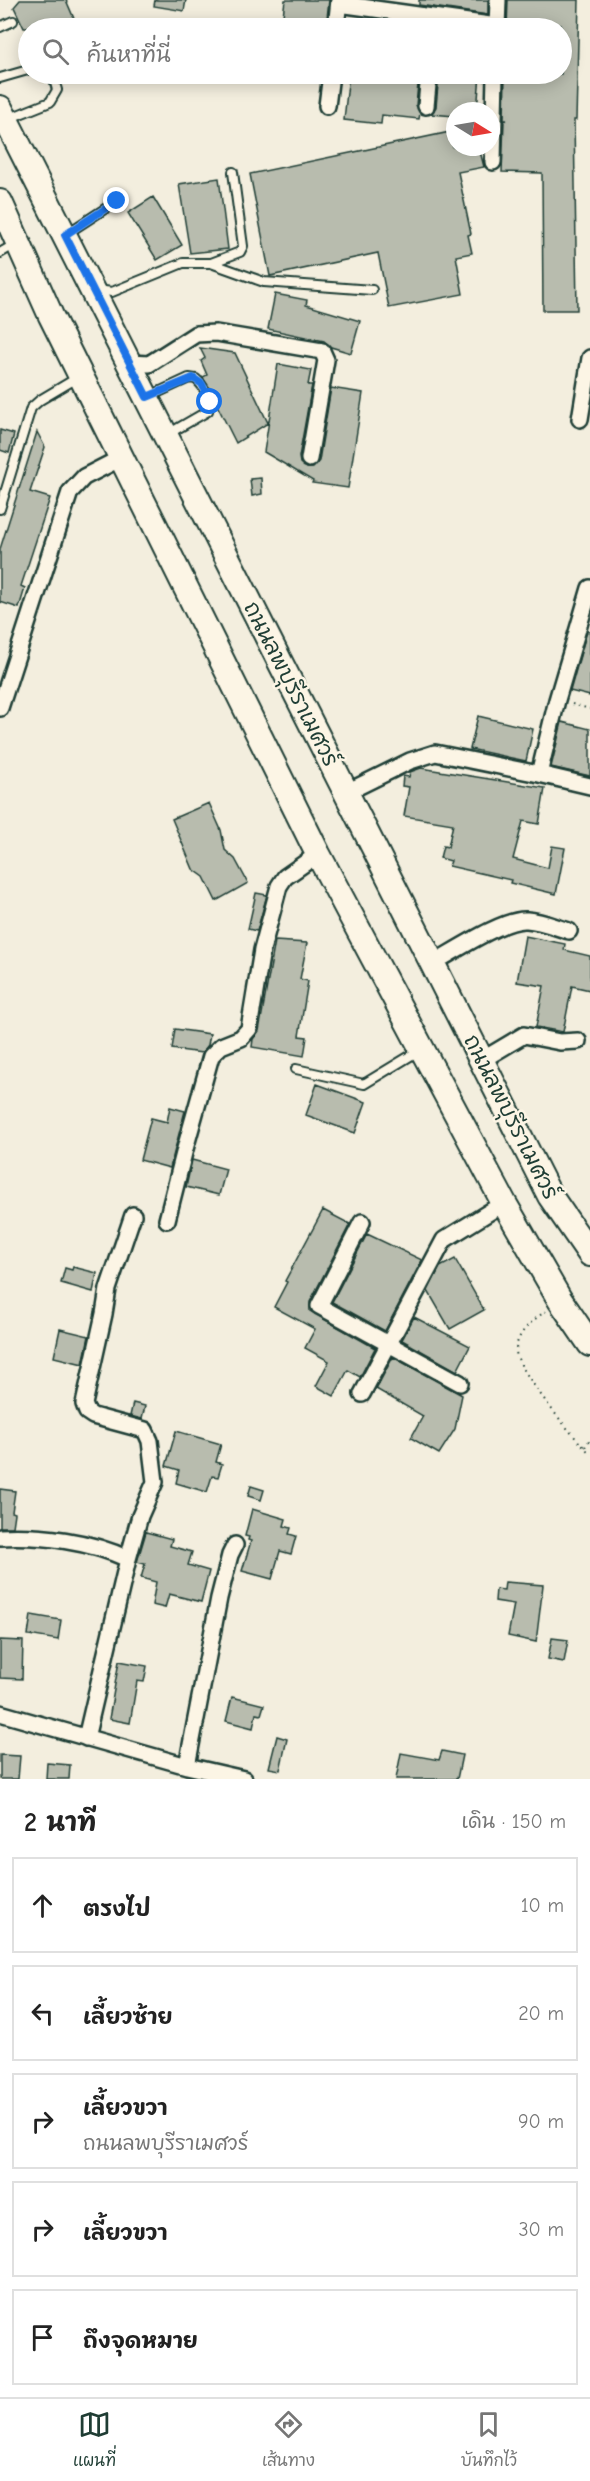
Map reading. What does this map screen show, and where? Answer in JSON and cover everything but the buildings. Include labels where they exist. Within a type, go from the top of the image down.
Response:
[{"type":"main road","name":"ถนนลพบุรีราเมศวร์","points":[[3,114],[550,1196],[590,1254]]},
{"type":"main road","name":"ถนนลพบุรีราเมศวร์","points":[[0,202],[9,248],[51,316],[318,854],[504,1203],[560,1300],[590,1344]]},
{"type":"street","points":[[497,18],[498,0]]},
{"type":"street","points":[[337,18],[339,2],[412,18]]},
{"type":"street","points":[[327,106],[330,84]]},
{"type":"street","points":[[426,106],[428,84]]},
{"type":"street","points":[[493,162],[495,84]]},
{"type":"street","points":[[130,363],[149,364],[196,334],[216,333],[322,351],[326,360],[309,459]]},
{"type":"street","points":[[580,419],[590,358]]},
{"type":"street","points":[[0,708],[70,492],[84,477],[121,458]]},
{"type":"street","points":[[539,774],[557,700],[590,588]]},
{"type":"street","points":[[345,793],[410,761],[435,753],[590,786]]},
{"type":"street","points":[[168,1220],[184,1149],[211,1056],[220,1046],[241,1038],[251,1023],[262,950],[279,886],[285,877],[318,854]]},
{"type":"street","points":[[433,963],[501,926],[519,920],[537,921],[569,931]]},
{"type":"street","points":[[482,1060],[524,1035],[560,1042],[578,1041]]},
{"type":"street","points":[[362,1394],[444,1240],[504,1203]]},
{"type":"street","points":[[86,1738],[128,1559],[140,1516],[155,1482],[149,1438],[143,1428],[93,1416],[85,1409],[84,1401],[108,1289],[133,1215]]},
{"type":"street","points":[[362,1222],[319,1306],[460,1383]]},
{"type":"street","points":[[0,1537],[29,1537],[96,1546],[128,1559]]},
{"type":"street","points":[[188,1766],[219,1598],[230,1555],[235,1545]]},
{"type":"street","points":[[0,1713],[188,1766],[244,1779]]},
{"type":"lane","points":[[0,27],[13,21]]},
{"type":"lane","points":[[0,78],[18,73]]},
{"type":"lane","points":[[3,114],[50,102],[57,90],[55,84]]},
{"type":"lane","points":[[211,263],[240,252],[243,246],[233,172]]},
{"type":"lane","points":[[65,235],[117,201]]},
{"type":"lane","points":[[93,289],[112,292],[183,263],[211,263],[264,282],[372,290]]},
{"type":"lane","points":[[0,509],[31,408],[40,399],[81,375]]},
{"type":"lane","points":[[147,397],[189,378],[196,379],[202,384],[210,402],[208,411],[166,435]]},
{"type":"lane","points":[[296,1069],[364,1084],[422,1049]]},
{"type":"path","points":[[557,700],[590,709]]},
{"type":"path","points":[[560,1300],[526,1329],[518,1341],[516,1354],[523,1371],[590,1454]]},
{"type":"path","points":[[585,1448],[590,1439]]},
{"type":"route","points":[[117,201],[65,235],[147,397],[193,378],[202,384],[210,402]]}]
